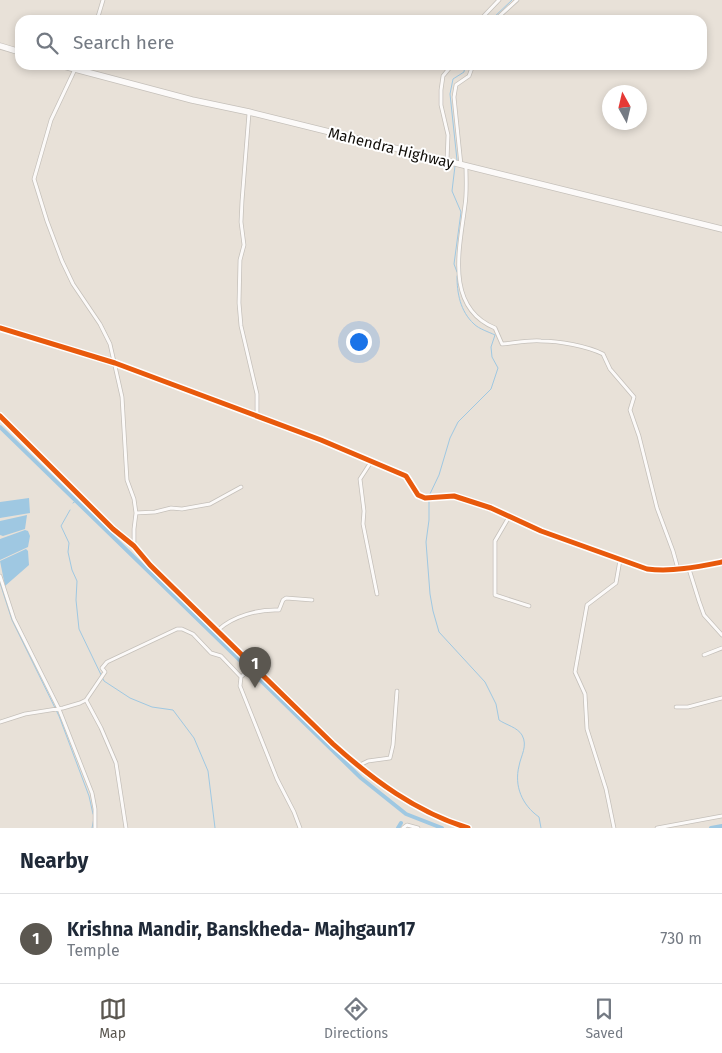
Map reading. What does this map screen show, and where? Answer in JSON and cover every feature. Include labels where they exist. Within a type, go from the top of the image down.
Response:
[{"type":"highway","points":[[0,46],[15,50]]},
{"type":"highway","name":"Mahendra Highway","points":[[87,70],[192,100],[249,112],[722,229]]},
{"type":"street","points":[[99,15],[104,0]]},
{"type":"street","points":[[485,15],[499,0]]},
{"type":"street","points":[[500,15],[517,0]]},
{"type":"street","points":[[75,70],[51,120],[34,179],[47,222],[62,261],[73,284],[100,324],[110,344],[122,397],[127,480],[134,499],[136,513],[134,546]]},
{"type":"street","points":[[448,70],[443,76],[440,90],[448,135],[449,162]]},
{"type":"street","points":[[471,70],[469,76],[456,85],[454,97],[466,204],[459,250],[460,286],[465,301],[472,313],[486,324],[495,328],[502,344],[540,340],[589,348],[603,354],[610,370],[634,397],[630,410],[639,436],[655,501],[674,552],[678,570]]},
{"type":"street","points":[[249,112],[242,202],[241,222],[244,246],[240,260],[239,303],[241,326],[257,394],[257,416]]},
{"type":"street","points":[[0,328],[115,363],[320,440],[406,476],[418,495],[425,498],[454,496],[491,508],[541,531],[647,569],[678,570],[722,562]]},
{"type":"street","points":[[0,416],[113,529],[134,546],[150,565],[358,766],[402,799],[430,813],[468,828]]},
{"type":"street","points":[[371,462],[360,479],[364,511],[363,524],[377,594]]},
{"type":"street","points":[[136,513],[210,504],[241,487]]},
{"type":"street","points":[[509,517],[495,541],[495,595],[529,606]]},
{"type":"street","points":[[614,828],[606,789],[587,729],[585,694],[575,672],[587,605],[616,583],[620,560]]},
{"type":"street","points":[[689,568],[704,615],[722,634]]},
{"type":"street","points":[[0,576],[14,619],[92,793],[95,809],[95,828]]},
{"type":"street","points":[[218,630],[225,623],[238,618],[266,609],[279,610],[286,598],[312,600]]},
{"type":"street","points":[[0,722],[25,714],[70,707],[86,700],[105,672],[102,668],[107,662],[177,629],[193,634],[211,653],[221,656],[243,676]]},
{"type":"street","points":[[704,655],[722,648]]},
{"type":"street","points":[[254,665],[243,676],[240,686],[277,780],[294,812],[300,828]]},
{"type":"street","points":[[358,766],[368,760],[390,758],[393,745],[397,691]]},
{"type":"street","points":[[676,708],[688,707],[722,698]]},
{"type":"street","points":[[86,700],[101,728],[116,763],[126,828]]},
{"type":"street","points":[[657,828],[722,816]]},
{"type":"street","points":[[403,828],[407,825],[418,828]]},
{"type":"water","points":[[29,498],[30,513],[0,518],[0,502]]},
{"type":"water","points":[[27,515],[25,529],[3,536],[0,535],[0,521]]},
{"type":"water","points":[[25,530],[28,531],[30,536],[28,547],[0,560],[0,539]]},
{"type":"water","points":[[26,549],[28,551],[29,565],[5,586],[0,561]]},
{"type":"waterway","points":[[496,15],[512,0]]},
{"type":"waterway","points":[[457,160],[450,94],[453,79],[464,70]]},
{"type":"waterway","points":[[455,166],[452,191],[461,212],[454,264],[457,272]]},
{"type":"waterway","points":[[429,496],[439,475],[450,438],[458,422],[491,389],[498,368],[492,357],[491,347],[495,335],[476,326],[465,313],[459,295],[457,276]]},
{"type":"waterway","points":[[0,427],[361,778],[406,814],[442,828]]},
{"type":"waterway","points":[[73,503],[77,500]]},
{"type":"waterway","points":[[429,500],[426,542],[430,594],[439,632],[485,682],[496,704],[499,720],[522,735],[524,747],[518,773],[519,788],[528,807],[539,817],[541,828]]},
{"type":"waterway","points":[[70,510],[61,526],[69,543],[68,552],[72,570],[77,581],[76,600],[79,629],[104,681],[130,698],[152,707],[173,710],[194,738],[208,771],[215,828]]},
{"type":"waterway","points":[[0,583],[12,620],[59,716],[89,796],[93,814]]},
{"type":"waterway","points":[[92,828],[94,818]]},
{"type":"waterway","points":[[398,828],[401,823]]},
{"type":"waterway","points":[[711,828],[722,826]]},
{"type":"cycle path","points":[[0,328],[115,363],[321,440],[406,476],[418,495],[425,498],[454,496],[491,508],[541,531],[647,569],[676,569],[722,562]]},
{"type":"cycle path","points":[[0,416],[333,744],[396,794],[431,813],[468,828]]},
{"type":"place","name":"Krishna Mandir, Banskheda- Majhgaun17","points":[[255,688]]}]
